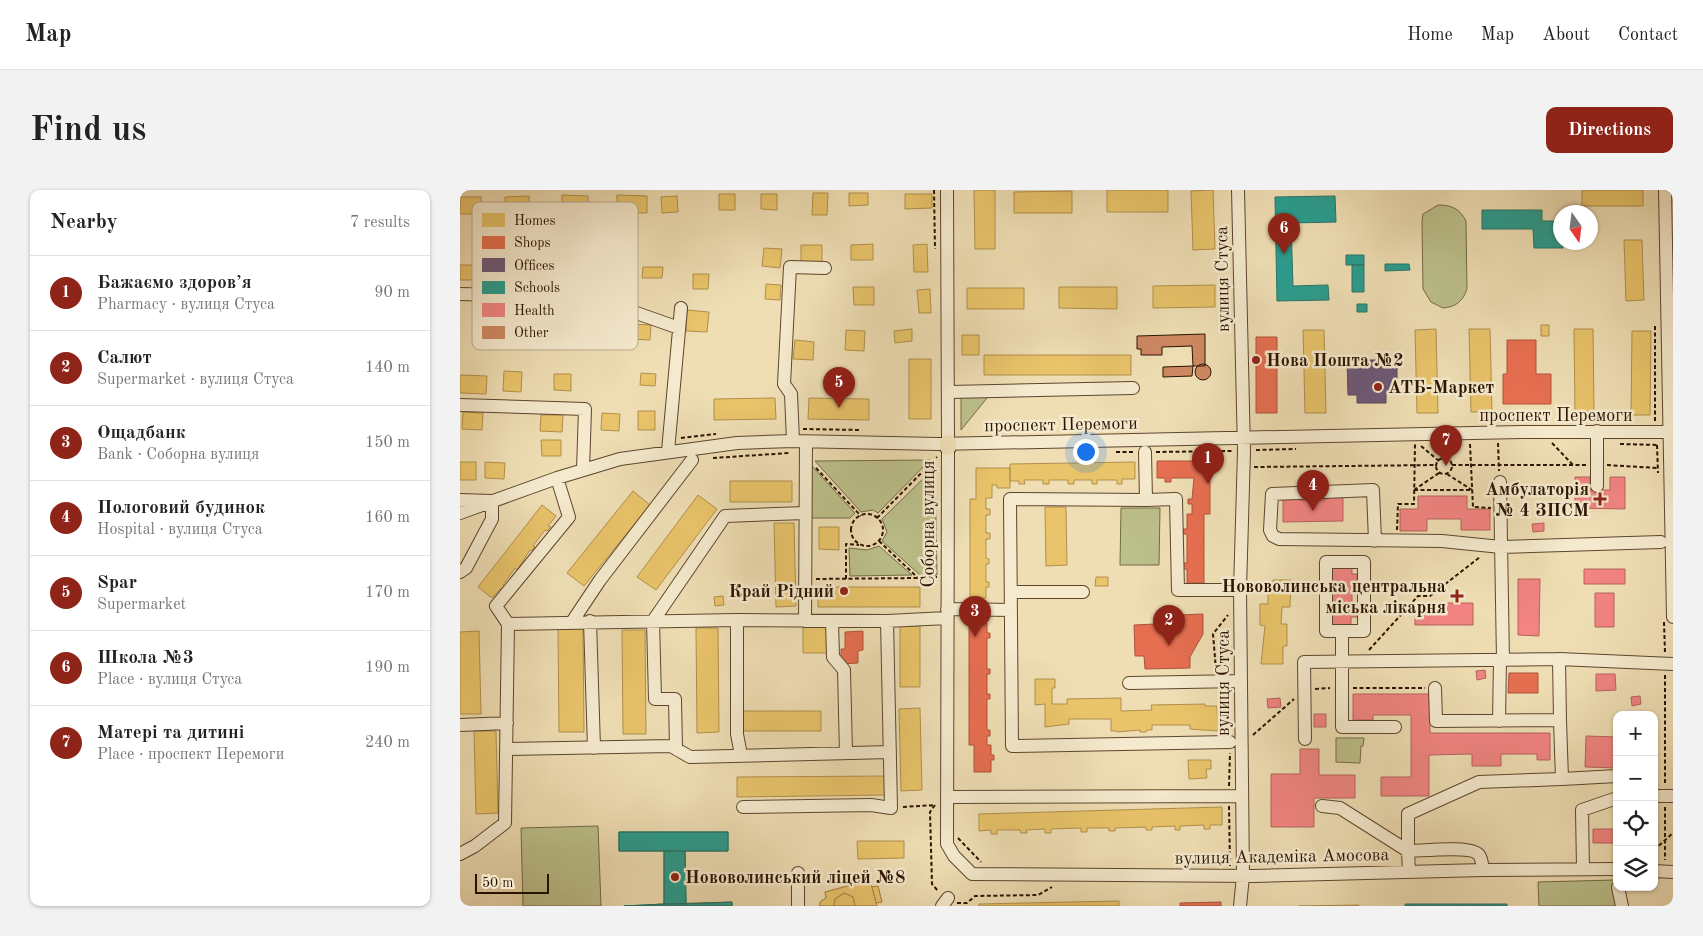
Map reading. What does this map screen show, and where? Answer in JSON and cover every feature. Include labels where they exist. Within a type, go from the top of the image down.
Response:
[{"type":"street","name":"Соборна вулиця","points":[[947,190],[949,392],[945,449],[947,797],[948,844],[954,856]]},
{"type":"street","name":"вулиця Стуса","points":[[1238,190],[1243,438],[1240,590],[1243,876],[1240,906]]},
{"type":"street","points":[[1665,190],[1673,617]]},
{"type":"street","points":[[805,621],[803,448],[791,394],[784,384],[790,267],[825,268]]},
{"type":"street","points":[[668,451],[681,308]]},
{"type":"street","points":[[638,313],[680,328]]},
{"type":"street","points":[[949,392],[1133,388]]},
{"type":"street","points":[[460,405],[585,409],[583,470]]},
{"type":"street","points":[[1597,431],[1597,486]]},
{"type":"street","name":"проспект Перемоги","points":[[460,513],[557,478],[620,459],[736,443],[803,448],[945,449],[1243,438],[1597,431],[1670,434]]},
{"type":"street","points":[[1145,452],[1146,500]]},
{"type":"street","points":[[572,622],[600,580],[692,460]]},
{"type":"street","points":[[460,854],[475,846],[505,823],[508,624],[496,606],[569,517],[557,478]]},
{"type":"street","points":[[1499,721],[1502,660],[1497,546],[1500,482]]},
{"type":"street","points":[[1375,541],[1373,490],[1272,494],[1270,530],[1273,536],[1279,540],[1375,541],[1397,540],[1442,541],[1497,546],[1660,542]]},
{"type":"street","points":[[1230,742],[1012,746],[1010,498],[1176,499],[1178,590],[1240,590]]},
{"type":"street","points":[[460,500],[492,501],[492,519],[466,568],[460,572]]},
{"type":"street","points":[[676,749],[675,699],[655,699],[653,621],[725,516],[805,513]]},
{"type":"street","points":[[1326,562],[1364,562],[1364,631],[1342,631],[1326,632],[1326,562]]},
{"type":"street","points":[[1011,592],[1083,592]]},
{"type":"street","points":[[508,624],[590,621],[887,620],[947,613],[1011,610]]},
{"type":"street","points":[[737,620],[737,734],[741,756]]},
{"type":"street","points":[[744,807],[871,805],[891,808],[887,620]]},
{"type":"street","points":[[590,621],[594,748]]},
{"type":"street","points":[[832,621],[833,657],[844,670],[846,753]]},
{"type":"street","points":[[1342,631],[1342,727],[1395,727]]},
{"type":"street","points":[[1305,739],[1304,662],[1358,660],[1559,660],[1673,664]]},
{"type":"street","points":[[1559,660],[1562,778]]},
{"type":"street","points":[[1129,683],[1241,681]]},
{"type":"street","points":[[1435,688],[1436,721],[1560,720]]},
{"type":"street","points":[[460,725],[507,723]]},
{"type":"street","points":[[507,749],[671,746],[690,757],[890,752]]},
{"type":"street","points":[[1408,872],[1408,814],[1479,782],[1613,776]]},
{"type":"street","points":[[947,797],[1241,796]]},
{"type":"street","points":[[1658,796],[1673,796]]},
{"type":"street","points":[[1583,869],[1582,810],[1613,799]]},
{"type":"street","points":[[1322,806],[1340,808],[1408,851],[1474,851],[1479,854],[1483,870]]},
{"type":"street","name":"вулиця Академіка Амосова","points":[[954,856],[972,874],[1243,876],[1483,870],[1583,869],[1613,872]]},
{"type":"street","points":[[1658,871],[1673,872]]},
{"type":"street","points":[[798,873],[798,906]]},
{"type":"street","points":[[1619,891],[1622,906]]},
{"type":"path","points":[[1498,443],[1500,482]]},
{"type":"path","points":[[1552,443],[1573,465]]},
{"type":"path","points":[[1397,540],[1398,504],[1414,504],[1415,444]]},
{"type":"path","points":[[1470,444],[1472,507],[1493,507]]},
{"type":"path","points":[[1420,445],[1439,460],[1448,460]]},
{"type":"path","points":[[1448,460],[1457,445]]},
{"type":"path","points":[[692,460],[803,448],[861,516]]},
{"type":"path","points":[[877,518],[945,449]]},
{"type":"path","points":[[1436,465],[1439,460]]},
{"type":"path","points":[[1448,460],[1452,465]]},
{"type":"path","points":[[1252,467],[1436,465]]},
{"type":"path","points":[[1436,465],[1439,473]]},
{"type":"path","points":[[1452,465],[1597,465],[1657,468]]},
{"type":"path","points":[[1448,474],[1452,465]]},
{"type":"path","points":[[1414,490],[1439,473],[1448,474],[1472,490]]},
{"type":"path","points":[[1414,490],[1472,490]]},
{"type":"path","points":[[846,579],[846,544],[870,546],[879,541],[883,532],[877,518],[867,514],[853,522],[851,532],[859,544]]},
{"type":"path","points":[[879,541],[918,578]]},
{"type":"path","points":[[1358,660],[1418,596],[1430,596],[1497,546]]},
{"type":"path","points":[[805,579],[942,577]]},
{"type":"path","points":[[1251,737],[1305,689],[1435,688]]},
{"type":"path","points":[[891,808],[935,806]]},
{"type":"path","points":[[1658,847],[1673,834]]},
{"type":"green space","points":[[1438,205],[1455,208],[1466,221],[1467,289],[1458,303],[1443,308],[1431,302],[1423,289],[1423,214]]},
{"type":"green space","points":[[961,393],[991,393],[961,430]]},
{"type":"green space","points":[[930,460],[878,513],[873,510],[861,512],[815,461]]},
{"type":"green space","points":[[811,465],[855,513],[850,518],[811,518]]},
{"type":"green space","points":[[935,467],[937,575],[920,575],[882,541],[887,532],[882,519]]},
{"type":"green space","points":[[1121,508],[1160,508],[1159,565],[1120,565]]},
{"type":"green space","points":[[879,546],[912,575],[850,576],[849,548],[867,550]]},
{"type":"green space","points":[[1336,738],[1364,738],[1363,746],[1361,746],[1360,763],[1336,762]]},
{"type":"green space","points":[[598,826],[601,906],[523,906],[521,828]]},
{"type":"green space","points":[[1613,880],[1613,891],[1616,891],[1618,906],[1539,906],[1538,882]]},
{"type":"building: Homes","points":[[974,190],[995,190],[995,249],[975,249]]},
{"type":"building: Homes","points":[[1107,190],[1168,190],[1168,212],[1107,212]]},
{"type":"building: Homes","points":[[1213,190],[1215,249],[1193,250],[1191,191]]},
{"type":"building: Homes","points":[[1582,190],[1643,190],[1643,206],[1582,205]]},
{"type":"building: Homes","points":[[1072,191],[1072,213],[1014,213],[1014,192]]},
{"type":"building: Homes","points":[[813,193],[828,193],[827,215],[812,215]]},
{"type":"building: Homes","points":[[849,193],[868,193],[868,205],[849,206]]},
{"type":"building: Homes","points":[[719,194],[735,194],[735,210],[719,210]]},
{"type":"building: Homes","points":[[761,194],[777,194],[777,210],[761,209]]},
{"type":"building: Homes","points":[[905,194],[932,194],[932,208],[905,209]]},
{"type":"building: Homes","points":[[562,195],[588,196],[588,202],[562,202]]},
{"type":"building: Homes","points":[[617,195],[647,196],[647,213],[638,213],[638,202],[617,202]]},
{"type":"building: Homes","points":[[529,196],[529,202],[505,202],[505,197]]},
{"type":"building: Homes","points":[[677,196],[678,212],[662,213],[661,197]]},
{"type":"building: Homes","points":[[460,197],[481,197],[481,202],[472,202],[472,214],[460,214]]},
{"type":"building: Homes","points":[[1624,240],[1642,240],[1644,300],[1626,301]]},
{"type":"building: Homes","points":[[873,244],[873,260],[851,260],[851,245]]},
{"type":"building: Homes","points":[[927,244],[928,272],[914,272],[913,245]]},
{"type":"building: Homes","points":[[801,245],[822,245],[822,263],[801,263]]},
{"type":"building: Homes","points":[[764,248],[782,249],[780,268],[762,266]]},
{"type":"building: Homes","points":[[460,265],[472,265],[472,280],[460,280]]},
{"type":"building: Homes","points":[[643,267],[663,267],[662,278],[642,278]]},
{"type":"building: Homes","points":[[693,274],[709,274],[708,289],[693,289]]},
{"type":"building: Homes","points":[[766,284],[781,285],[780,300],[765,299]]},
{"type":"building: Homes","points":[[1215,285],[1215,307],[1153,308],[1153,286]]},
{"type":"building: Homes","points":[[853,287],[874,287],[874,305],[854,305]]},
{"type":"building: Homes","points":[[1059,287],[1117,287],[1117,309],[1059,308]]},
{"type":"building: Homes","points":[[967,288],[1024,288],[1024,309],[967,309]]},
{"type":"building: Homes","points":[[930,289],[931,313],[919,313],[917,290]]},
{"type":"building: Homes","points":[[687,310],[709,312],[707,332],[686,331]]},
{"type":"building: Homes","points":[[638,324],[651,325],[650,340],[638,339]]},
{"type":"building: Homes","points":[[1541,325],[1549,325],[1549,336],[1541,336]]},
{"type":"building: Homes","points":[[912,329],[912,341],[895,343],[894,331]]},
{"type":"building: Homes","points":[[1436,329],[1438,413],[1417,413],[1415,330]]},
{"type":"building: Homes","points":[[1469,329],[1490,329],[1492,412],[1471,412]]},
{"type":"building: Homes","points":[[1574,329],[1593,329],[1594,412],[1575,412]]},
{"type":"building: Homes","points":[[846,330],[865,331],[864,351],[845,350]]},
{"type":"building: Homes","points":[[1303,330],[1324,330],[1326,413],[1305,413]]},
{"type":"building: Homes","points":[[1632,331],[1651,331],[1650,415],[1631,415]]},
{"type":"building: Homes","points":[[962,335],[979,335],[979,355],[962,355]]},
{"type":"building: Homes","points":[[795,340],[814,342],[813,360],[793,359]]},
{"type":"building: Homes","points":[[984,355],[1131,355],[1131,375],[984,375]]},
{"type":"building: Homes","points":[[909,359],[931,359],[931,419],[909,419]]},
{"type":"building: Homes","points":[[504,371],[522,372],[521,392],[503,391]]},
{"type":"building: Homes","points":[[641,373],[656,374],[655,386],[640,385]]},
{"type":"building: Homes","points":[[554,374],[571,374],[571,391],[554,390]]},
{"type":"building: Homes","points":[[460,375],[487,376],[486,394],[460,393]]},
{"type":"building: Homes","points":[[775,398],[776,419],[714,420],[714,399]]},
{"type":"building: Homes","points":[[809,398],[869,399],[869,420],[808,419]]},
{"type":"building: Homes","points":[[638,411],[655,411],[655,430],[638,430]]},
{"type":"building: Homes","points":[[463,412],[483,413],[482,430],[462,429]]},
{"type":"building: Homes","points":[[602,413],[620,414],[619,431],[601,430]]},
{"type":"building: Homes","points":[[541,415],[563,415],[562,432],[540,431]]},
{"type":"building: Homes","points":[[541,440],[561,440],[561,456],[542,456]]},
{"type":"building: Homes","points":[[460,462],[476,462],[476,480],[460,480]]},
{"type":"building: Homes","points":[[485,462],[505,463],[504,479],[485,478]]},
{"type":"building: Homes","points":[[1135,462],[1135,479],[1122,479],[1122,484],[1117,484],[1117,480],[1097,480],[1097,484],[1092,484],[1092,480],[1074,480],[1074,484],[1068,484],[1068,480],[1049,480],[1049,484],[1043,484],[1043,480],[1024,480],[1025,484],[1019,484],[1019,481],[1010,481],[1010,464]]},
{"type":"building: Homes","points":[[976,468],[1010,468],[1010,488],[997,488],[997,485],[992,485],[992,498],[986,498],[986,509],[990,509],[990,515],[986,515],[986,533],[990,533],[990,539],[986,539],[986,558],[989,559],[989,564],[986,564],[986,582],[989,582],[989,587],[986,587],[986,598],[970,598],[970,499],[976,499]]},
{"type":"building: Homes","points":[[730,481],[792,481],[792,502],[730,502]]},
{"type":"building: Homes","points":[[633,491],[650,505],[584,586],[567,573]]},
{"type":"building: Homes","points":[[698,495],[717,509],[656,590],[637,577]]},
{"type":"building: Homes","points":[[542,505],[556,516],[548,526],[551,527],[547,531],[545,530],[533,546],[535,547],[530,550],[517,570],[515,568],[503,585],[505,586],[502,590],[500,589],[492,598],[478,587]]},
{"type":"building: Homes","points":[[1045,507],[1066,507],[1067,565],[1046,566]]},
{"type":"building: Homes","points":[[774,523],[794,523],[796,606],[776,607]]},
{"type":"building: Homes","points":[[819,527],[839,527],[839,550],[819,549]]},
{"type":"building: Homes","points":[[1096,577],[1108,577],[1108,586],[1095,586]]},
{"type":"building: Homes","points":[[1273,580],[1291,580],[1290,607],[1282,607],[1281,624],[1287,624],[1287,646],[1283,646],[1283,664],[1261,664],[1265,626],[1260,625],[1260,604],[1268,604],[1268,585],[1273,585]]},
{"type":"building: Homes","points":[[818,587],[920,587],[920,607],[818,607]]},
{"type":"building: Homes","points":[[723,596],[724,605],[715,606],[714,597]]},
{"type":"building: Homes","points":[[803,626],[827,626],[827,653],[803,653]]},
{"type":"building: Homes","points":[[900,626],[920,626],[920,687],[900,687]]},
{"type":"building: Homes","points":[[583,628],[584,732],[559,732],[558,629]]},
{"type":"building: Homes","points":[[696,628],[718,628],[719,732],[697,733]]},
{"type":"building: Homes","points":[[622,630],[645,630],[646,734],[623,734]]},
{"type":"building: Homes","points":[[479,631],[481,714],[460,714],[460,632]]},
{"type":"building: Homes","points":[[1035,679],[1055,679],[1055,688],[1052,688],[1052,704],[1067,704],[1067,699],[1121,698],[1121,711],[1152,710],[1151,705],[1205,704],[1205,706],[1217,706],[1218,731],[1190,729],[1190,725],[1152,725],[1152,730],[1147,730],[1146,732],[1140,732],[1140,730],[1117,732],[1111,731],[1111,719],[1069,719],[1069,724],[1045,727],[1045,704],[1035,705]]},
{"type":"building: Homes","points":[[920,708],[922,790],[901,791],[899,709]]},
{"type":"building: Homes","points":[[739,711],[821,711],[821,731],[739,731]]},
{"type":"building: Homes","points":[[474,731],[496,731],[498,813],[476,814]]},
{"type":"building: Homes","points":[[1188,760],[1211,760],[1211,769],[1206,769],[1207,778],[1189,779]]},
{"type":"building: Homes","points":[[885,776],[885,795],[737,797],[737,777]]},
{"type":"building: Homes","points":[[1222,807],[1222,825],[1210,825],[1210,829],[1204,829],[1204,825],[1180,826],[1180,830],[1175,830],[1175,826],[1152,827],[1152,830],[1146,830],[1146,827],[1115,828],[1115,831],[1109,831],[1109,828],[1087,828],[1087,832],[1081,832],[1081,828],[1051,829],[1051,833],[1045,833],[1045,829],[1026,830],[1027,833],[1021,833],[1020,830],[997,830],[997,834],[991,834],[991,830],[979,831],[979,814]]},
{"type":"building: Homes","points":[[857,841],[904,841],[904,858],[858,859]]},
{"type":"building: Homes","points":[[870,880],[872,887],[878,886],[882,902],[876,903],[877,906],[855,906],[853,897],[844,893],[835,899],[834,906],[819,906],[821,901],[826,898],[825,892]]},
{"type":"building: Homes","points":[[870,880],[877,906],[819,906],[821,901],[826,898],[825,892]]},
{"type":"building: Homes","points":[[878,886],[882,902],[876,903],[872,887]]},
{"type":"building: Homes","points":[[844,893],[853,897],[855,906],[834,906],[835,899]]},
{"type":"building: Homes","points":[[1119,901],[1119,906],[979,906],[979,904]]},
{"type":"building: Homes","points":[[1359,905],[1359,906],[1299,906]]},
{"type":"building: Shops","points":[[1256,337],[1277,337],[1277,413],[1256,413]]},
{"type":"building: Shops","points":[[1507,340],[1536,340],[1536,374],[1551,374],[1551,404],[1503,404],[1503,374],[1507,374]]},
{"type":"building: Shops","points":[[1157,461],[1210,461],[1210,514],[1204,514],[1204,583],[1187,583],[1187,569],[1182,569],[1182,563],[1187,563],[1187,534],[1183,534],[1183,529],[1187,529],[1187,514],[1192,514],[1192,504],[1188,504],[1188,499],[1192,499],[1194,478],[1171,478],[1171,482],[1165,482],[1165,478],[1157,478]]},
{"type":"building: Shops","points":[[1203,614],[1203,634],[1190,657],[1190,668],[1145,669],[1144,656],[1135,656],[1134,625],[1177,623],[1177,615]]},
{"type":"building: Shops","points":[[969,623],[987,623],[987,633],[990,633],[990,638],[987,638],[987,669],[990,669],[990,674],[987,674],[987,694],[990,694],[990,699],[987,699],[987,730],[990,730],[990,736],[987,736],[987,745],[991,745],[991,755],[994,755],[994,760],[991,760],[991,772],[974,772],[974,745],[969,745]]},
{"type":"building: Shops","points":[[863,631],[863,650],[858,651],[858,663],[841,664],[841,649],[845,649],[845,632]]},
{"type":"building: Shops","points":[[1509,673],[1538,673],[1538,693],[1508,693]]},
{"type":"building: Shops","points":[[1221,902],[1221,906],[1180,906],[1180,903]]},
{"type":"building: Offices","points":[[1347,360],[1397,360],[1397,394],[1386,394],[1386,403],[1357,403],[1357,395],[1348,395]]},
{"type":"building: Schools","points":[[1335,196],[1336,222],[1291,223],[1293,286],[1328,285],[1329,300],[1277,301],[1275,197]]},
{"type":"building: Schools","points":[[1482,210],[1542,210],[1542,221],[1553,221],[1553,248],[1534,248],[1533,229],[1482,229]]},
{"type":"building: Schools","points":[[1346,255],[1364,255],[1364,265],[1346,265]]},
{"type":"building: Schools","points":[[1385,264],[1409,264],[1410,270],[1385,271]]},
{"type":"building: Schools","points":[[1352,265],[1364,265],[1364,292],[1352,292]]},
{"type":"building: Schools","points":[[1357,304],[1367,304],[1367,312],[1357,312]]},
{"type":"building: Schools","name":"Нововолинський ліцей №8","points":[[619,832],[728,832],[728,851],[685,851],[686,904],[732,902],[732,906],[624,906],[664,904],[664,851],[619,851]]},
{"type":"building: Schools","name":"Нововолинський ліцей №8","points":[[619,832],[728,832],[728,851],[619,851]]},
{"type":"building: Schools","points":[[664,851],[685,851],[686,904],[664,904]]},
{"type":"building: Schools","points":[[732,902],[732,906],[624,906],[664,904]]},
{"type":"building: Schools","points":[[1405,904],[1507,904],[1507,906],[1405,906]]},
{"type":"building: Health","name":"Амбулаторія № 4 ЗПСМ","points":[[1575,477],[1590,477],[1590,490],[1610,490],[1610,477],[1625,477],[1625,509],[1575,508]]},
{"type":"building: Health","points":[[1325,496],[1343,496],[1343,521],[1283,522],[1283,497],[1299,497],[1299,500],[1325,500]]},
{"type":"building: Health","points":[[1418,496],[1467,496],[1467,509],[1490,509],[1490,530],[1461,530],[1461,519],[1427,519],[1427,531],[1400,531],[1400,509],[1418,509]]},
{"type":"building: Health","points":[[1544,523],[1544,531],[1533,532],[1532,524]]},
{"type":"building: Health","points":[[1331,563],[1352,564],[1352,574],[1357,574],[1357,581],[1352,581],[1352,609],[1357,609],[1357,617],[1351,617],[1351,628],[1330,628]]},
{"type":"building: Health","points":[[1584,569],[1625,569],[1625,584],[1584,584]]},
{"type":"building: Health","points":[[1518,579],[1540,579],[1539,636],[1518,635]]},
{"type":"building: Health","points":[[1595,593],[1614,593],[1614,627],[1595,627]]},
{"type":"building: Health","points":[[1415,603],[1473,603],[1473,625],[1415,625]]},
{"type":"building: Health","points":[[1485,670],[1486,678],[1477,680],[1476,671]]},
{"type":"building: Health","points":[[1596,674],[1615,674],[1616,690],[1596,691]]},
{"type":"building: Health","points":[[1353,694],[1430,694],[1430,733],[1550,733],[1550,760],[1537,760],[1537,754],[1501,754],[1501,766],[1472,766],[1472,754],[1429,755],[1429,796],[1381,796],[1381,777],[1411,777],[1411,715],[1373,715],[1373,720],[1353,720]]},
{"type":"building: Health","points":[[1640,696],[1641,704],[1632,706],[1631,697]]},
{"type":"building: Health","points":[[1280,698],[1281,707],[1268,708],[1267,699]]},
{"type":"building: Health","points":[[1314,714],[1326,714],[1326,727],[1314,727]]},
{"type":"building: Health","points":[[1586,736],[1613,737],[1613,768],[1585,767]]},
{"type":"building: Health","points":[[1300,749],[1319,749],[1319,775],[1355,775],[1355,798],[1314,798],[1314,827],[1271,827],[1271,774],[1300,774]]},
{"type":"building: Health","points":[[1593,829],[1613,829],[1613,843],[1593,843]]},
{"type":"building: Other","points":[[1205,334],[1205,366],[1193,366],[1192,346],[1162,347],[1162,355],[1141,355],[1141,349],[1137,349],[1137,336]]},
{"type":"building: Other","points":[[1203,364],[1209,366],[1211,372],[1209,378],[1203,380],[1197,378],[1195,372],[1197,366]]},
{"type":"building: Other","points":[[1193,366],[1192,376],[1163,377],[1163,367]]},
{"type":"place","name":"Школа №3","points":[[1284,254]]},
{"type":"place","name":"Нова Пошта №2","points":[[1256,360]]},
{"type":"place","name":"АТБ-Маркет","points":[[1378,387]]},
{"type":"place","name":"Spar","points":[[839,408]]},
{"type":"place","name":"Матері та дитині","points":[[1446,466]]},
{"type":"place","name":"Бажаємо здоровʼя","points":[[1208,484]]},
{"type":"place","name":"Амбулаторія № 4 ЗПСМ","points":[[1600,499]]},
{"type":"place","name":"Пологовий будинок","points":[[1313,511]]},
{"type":"place","name":"Край Рідний","points":[[844,591]]},
{"type":"place","name":"Нововолинська центральна міська лікарня","points":[[1457,596]]},
{"type":"place","name":"Ощадбанк","points":[[975,637]]},
{"type":"place","name":"Салют","points":[[1169,646]]},
{"type":"place","name":"Нововолинський ліцей №8","points":[[675,877]]}]
